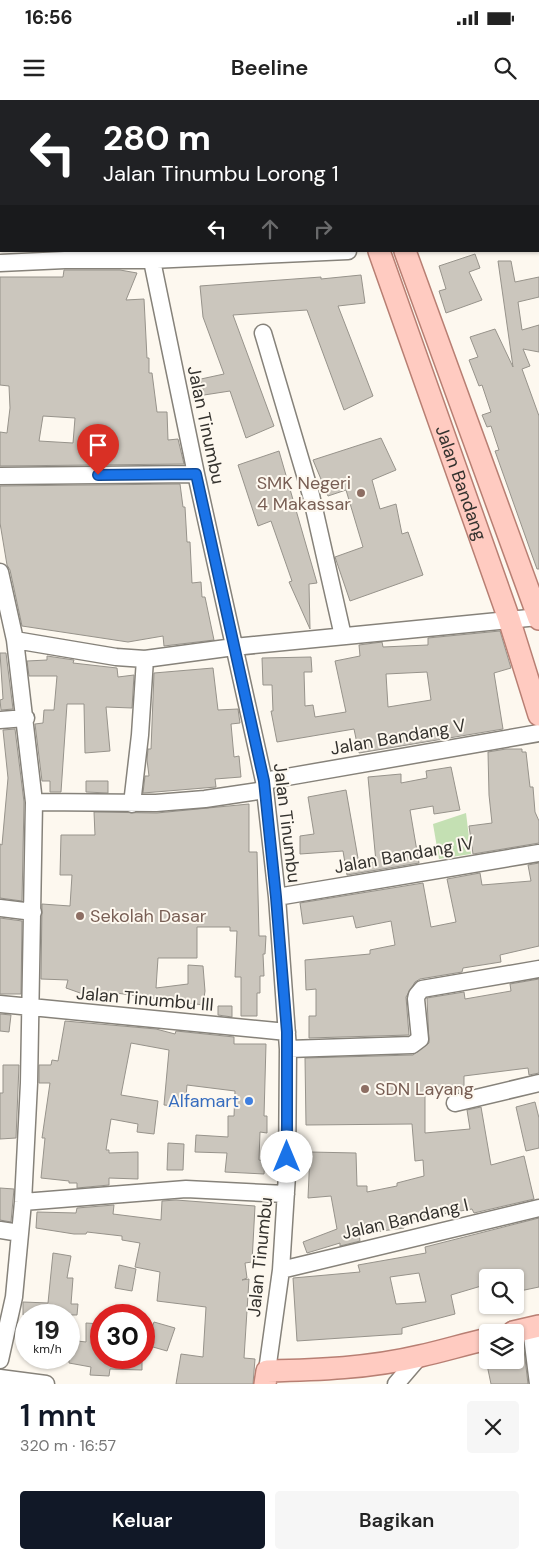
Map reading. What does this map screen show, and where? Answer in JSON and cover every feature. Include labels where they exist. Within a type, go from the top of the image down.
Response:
[{"type":"main road","name":"Jalan Bandang","points":[[380,252],[509,619],[539,715]]},
{"type":"main road","name":"Jalan Bandang","points":[[404,252],[539,617]]},
{"type":"main road","points":[[266,1377],[420,1357],[479,1341]]},
{"type":"street","points":[[0,263],[151,256],[309,252]]},
{"type":"street","name":"Jalan Tinumbu","points":[[151,256],[264,786],[276,897],[288,1049],[286,1194],[280,1270],[266,1377]]},
{"type":"street","points":[[263,332],[311,495],[343,636]]},
{"type":"street","points":[[0,476],[196,474]]},
{"type":"street","points":[[0,572],[15,640],[26,718],[34,802],[31,1009],[23,1202],[14,1297],[0,1360]]},
{"type":"street","points":[[15,640],[116,657],[145,659],[234,647],[539,617]]},
{"type":"street","points":[[132,804],[140,735],[145,659]]},
{"type":"street","points":[[0,720],[26,718]]},
{"type":"street","name":"Jalan Bandang V","points":[[34,802],[132,804],[205,799],[539,733]]},
{"type":"street","name":"Jalan Bandang IV","points":[[276,897],[539,853]]},
{"type":"street","points":[[0,908],[33,912]]},
{"type":"street","points":[[288,1049],[412,1044],[420,1038],[416,999],[422,989],[539,969]]},
{"type":"street","name":"Jalan Tinumbu III","points":[[0,1004],[31,1009],[287,1032]]},
{"type":"street","points":[[455,1103],[539,1083]]},
{"type":"street","points":[[23,1202],[186,1189],[286,1194]]},
{"type":"street","name":"Jalan Bandang I","points":[[280,1270],[539,1208]]},
{"type":"street","points":[[0,1230],[20,1233]]},
{"type":"street","points":[[528,1329],[538,1384]]},
{"type":"street","points":[[396,1384],[420,1357]]},
{"type":"street","points":[[0,1378],[46,1384]]},
{"type":"green space","points":[[466,813],[471,854],[439,859],[433,824]]},
{"type":"building","points":[[475,254],[480,268],[469,272],[482,300],[446,313],[439,291],[446,289],[439,266]]},
{"type":"building","points":[[498,261],[511,261],[515,282],[539,277],[539,297],[518,302],[522,330],[539,325],[539,352],[523,349],[530,366],[522,369],[539,416],[539,569],[537,569],[495,451],[499,450],[491,426],[487,427],[482,415],[491,412],[482,385],[479,386],[469,360],[478,357],[470,337],[495,329],[513,367]]},
{"type":"building","points":[[64,270],[120,270],[137,273],[126,300],[144,299],[147,358],[149,358],[149,373],[152,373],[157,412],[167,412],[168,440],[178,439],[184,464],[0,466],[0,432],[7,433],[10,408],[9,386],[0,385],[0,277],[63,277]],"holes":[[[43,416],[75,418],[73,443],[39,441]]]},
{"type":"building","points":[[361,275],[365,303],[338,306],[373,396],[344,410],[307,310],[233,315],[274,426],[246,438],[230,391],[204,395],[201,379],[224,374],[203,317],[200,286]]},
{"type":"building","points":[[381,438],[396,470],[372,480],[380,509],[396,504],[402,534],[408,532],[423,575],[350,601],[335,557],[363,547],[346,490],[328,496],[313,460]]},
{"type":"building","points":[[279,451],[317,583],[309,584],[310,629],[289,582],[292,581],[271,521],[258,526],[238,465]]},
{"type":"building","points":[[180,484],[183,507],[185,507],[187,542],[190,542],[192,583],[201,582],[202,597],[205,597],[214,640],[164,646],[163,636],[128,642],[22,626],[10,570],[7,565],[0,523],[0,486]]},
{"type":"building","points":[[500,631],[511,668],[494,673],[503,729],[359,753],[354,729],[277,742],[271,711],[273,711],[272,685],[263,685],[262,658],[311,657],[312,672],[304,672],[305,706],[313,705],[315,717],[346,712],[335,661],[360,656],[359,645],[382,642],[383,647],[428,645],[428,638]],"holes":[[[427,672],[431,700],[388,707],[386,674]]]},
{"type":"building","points":[[0,653],[6,653],[13,709],[1,710],[0,700],[3,699]]},
{"type":"building","points":[[47,656],[74,660],[73,663],[117,668],[118,677],[134,675],[132,708],[106,707],[110,751],[85,753],[84,704],[67,704],[61,792],[50,792],[50,781],[42,781],[35,724],[43,723],[44,710],[54,710],[57,676],[29,676],[27,661],[47,660]]},
{"type":"building","points":[[213,668],[218,710],[238,709],[240,723],[231,724],[234,757],[239,756],[241,777],[215,779],[216,787],[143,793],[145,776],[149,776],[147,760],[148,749],[151,749],[154,673]]},
{"type":"building","points":[[15,729],[24,802],[22,901],[0,898],[0,844],[2,845],[8,778],[3,730]]},
{"type":"building","points":[[522,749],[522,752],[526,752],[530,787],[533,787],[535,812],[539,821],[539,843],[473,854],[469,826],[492,823],[488,752]]},
{"type":"building","points":[[451,767],[460,810],[434,814],[433,806],[410,810],[419,863],[347,875],[343,851],[300,854],[300,836],[314,834],[308,797],[346,790],[359,864],[376,862],[368,777],[401,774],[401,783],[427,778],[426,771]]},
{"type":"building","points":[[86,781],[108,781],[108,793],[86,792]]},
{"type":"building","points":[[249,804],[249,852],[257,852],[259,936],[266,936],[265,954],[263,954],[264,976],[260,976],[260,993],[257,993],[257,1016],[241,1016],[241,977],[235,977],[237,931],[230,931],[230,927],[197,927],[197,958],[158,958],[156,988],[188,984],[188,965],[203,966],[205,991],[203,1005],[109,992],[108,996],[84,992],[83,994],[66,988],[68,980],[41,979],[42,904],[70,906],[72,875],[60,875],[61,835],[95,835],[94,812],[157,813]]},
{"type":"building","points":[[539,863],[539,946],[500,955],[501,962],[463,968],[462,972],[420,979],[415,982],[406,997],[409,1035],[309,1038],[309,1016],[316,1016],[316,989],[306,990],[305,960],[370,954],[370,950],[395,945],[391,921],[356,928],[353,916],[303,924],[300,903],[423,883],[431,927],[456,922],[447,879],[480,873],[482,885],[531,881],[528,865]]},
{"type":"building","points":[[0,918],[22,921],[21,994],[0,994]]},
{"type":"building","points":[[539,979],[539,1073],[529,1075],[528,1068],[464,1076],[464,1091],[425,1091],[425,1133],[470,1129],[467,1110],[481,1107],[491,1165],[524,1156],[534,1199],[474,1213],[472,1209],[402,1221],[404,1228],[359,1234],[360,1241],[340,1246],[340,1243],[307,1253],[303,1242],[337,1229],[331,1196],[308,1198],[310,1152],[356,1153],[357,1186],[367,1186],[367,1192],[397,1186],[397,1183],[424,1176],[423,1160],[415,1161],[412,1124],[306,1125],[305,1058],[413,1055],[429,1043],[427,998],[464,992],[465,999],[511,991],[510,984]]},
{"type":"building","points":[[218,1006],[232,1006],[232,1017],[218,1015]]},
{"type":"building","points":[[0,1014],[11,1015],[9,1032],[0,1031]]},
{"type":"building","points":[[65,1021],[156,1029],[175,1034],[176,1031],[234,1037],[234,1044],[266,1044],[264,1116],[267,1116],[267,1133],[260,1132],[259,1160],[265,1161],[264,1174],[225,1172],[227,1153],[195,1152],[196,1135],[228,1137],[228,1116],[234,1116],[235,1091],[187,1085],[185,1107],[164,1105],[169,1050],[131,1043],[121,1095],[158,1101],[154,1134],[137,1132],[138,1124],[111,1119],[106,1150],[109,1150],[109,1153],[138,1152],[138,1179],[109,1178],[109,1185],[77,1188],[77,1183],[41,1178],[45,1138],[42,1138],[50,1083],[39,1083],[39,1065],[51,1065],[52,1060],[58,1061]]},
{"type":"building","points":[[3,1065],[19,1065],[16,1138],[0,1139],[0,1093],[3,1093]]},
{"type":"building","points":[[535,1102],[539,1118],[539,1148],[526,1151],[516,1107]]},
{"type":"building","points":[[168,1143],[184,1144],[183,1170],[167,1170]]},
{"type":"building","points":[[0,1188],[14,1189],[11,1222],[0,1220]]},
{"type":"building","points":[[176,1200],[255,1206],[252,1262],[245,1263],[247,1278],[242,1280],[249,1279],[244,1358],[255,1359],[253,1384],[176,1384],[181,1354],[203,1357],[206,1307],[157,1301],[160,1272],[135,1267],[140,1243],[122,1240],[122,1236],[87,1232],[86,1234],[74,1234],[36,1228],[37,1212],[76,1213],[77,1208],[114,1205],[113,1214],[161,1220],[162,1201]]},
{"type":"building","points":[[539,1218],[539,1287],[524,1290],[524,1269],[479,1269],[479,1287],[451,1295],[455,1314],[402,1328],[402,1334],[297,1341],[293,1278],[360,1272],[358,1265],[426,1253],[425,1247]],"holes":[[[419,1273],[426,1302],[396,1304],[390,1277]]]},
{"type":"building","points":[[53,1253],[71,1256],[67,1278],[73,1278],[71,1304],[23,1304],[23,1302],[48,1303]]},
{"type":"building","points":[[119,1265],[136,1269],[132,1291],[115,1288]]},
{"type":"building","points":[[155,1322],[175,1328],[167,1351],[155,1348]]},
{"type":"building","points":[[86,1323],[90,1323],[90,1367],[80,1365],[80,1341],[86,1342]]},
{"type":"building","points":[[524,1350],[528,1384],[491,1384],[488,1369],[524,1369]]},
{"type":"building","points":[[91,1369],[110,1369],[109,1376],[90,1375]]},
{"type":"building","points":[[110,1369],[142,1369],[142,1370]]},
{"type":"place","name":"SMK Negeri 4 Makassar","points":[[361,493]]},
{"type":"place","name":"Sekolah Dasar","points":[[80,916]]},
{"type":"place","name":"SDN Layang","points":[[365,1089]]},
{"type":"place","name":"Alfamart","points":[[249,1101]]},
{"type":"route","points":[[98,475],[196,474],[264,781],[287,1032],[287,1157]]}]
